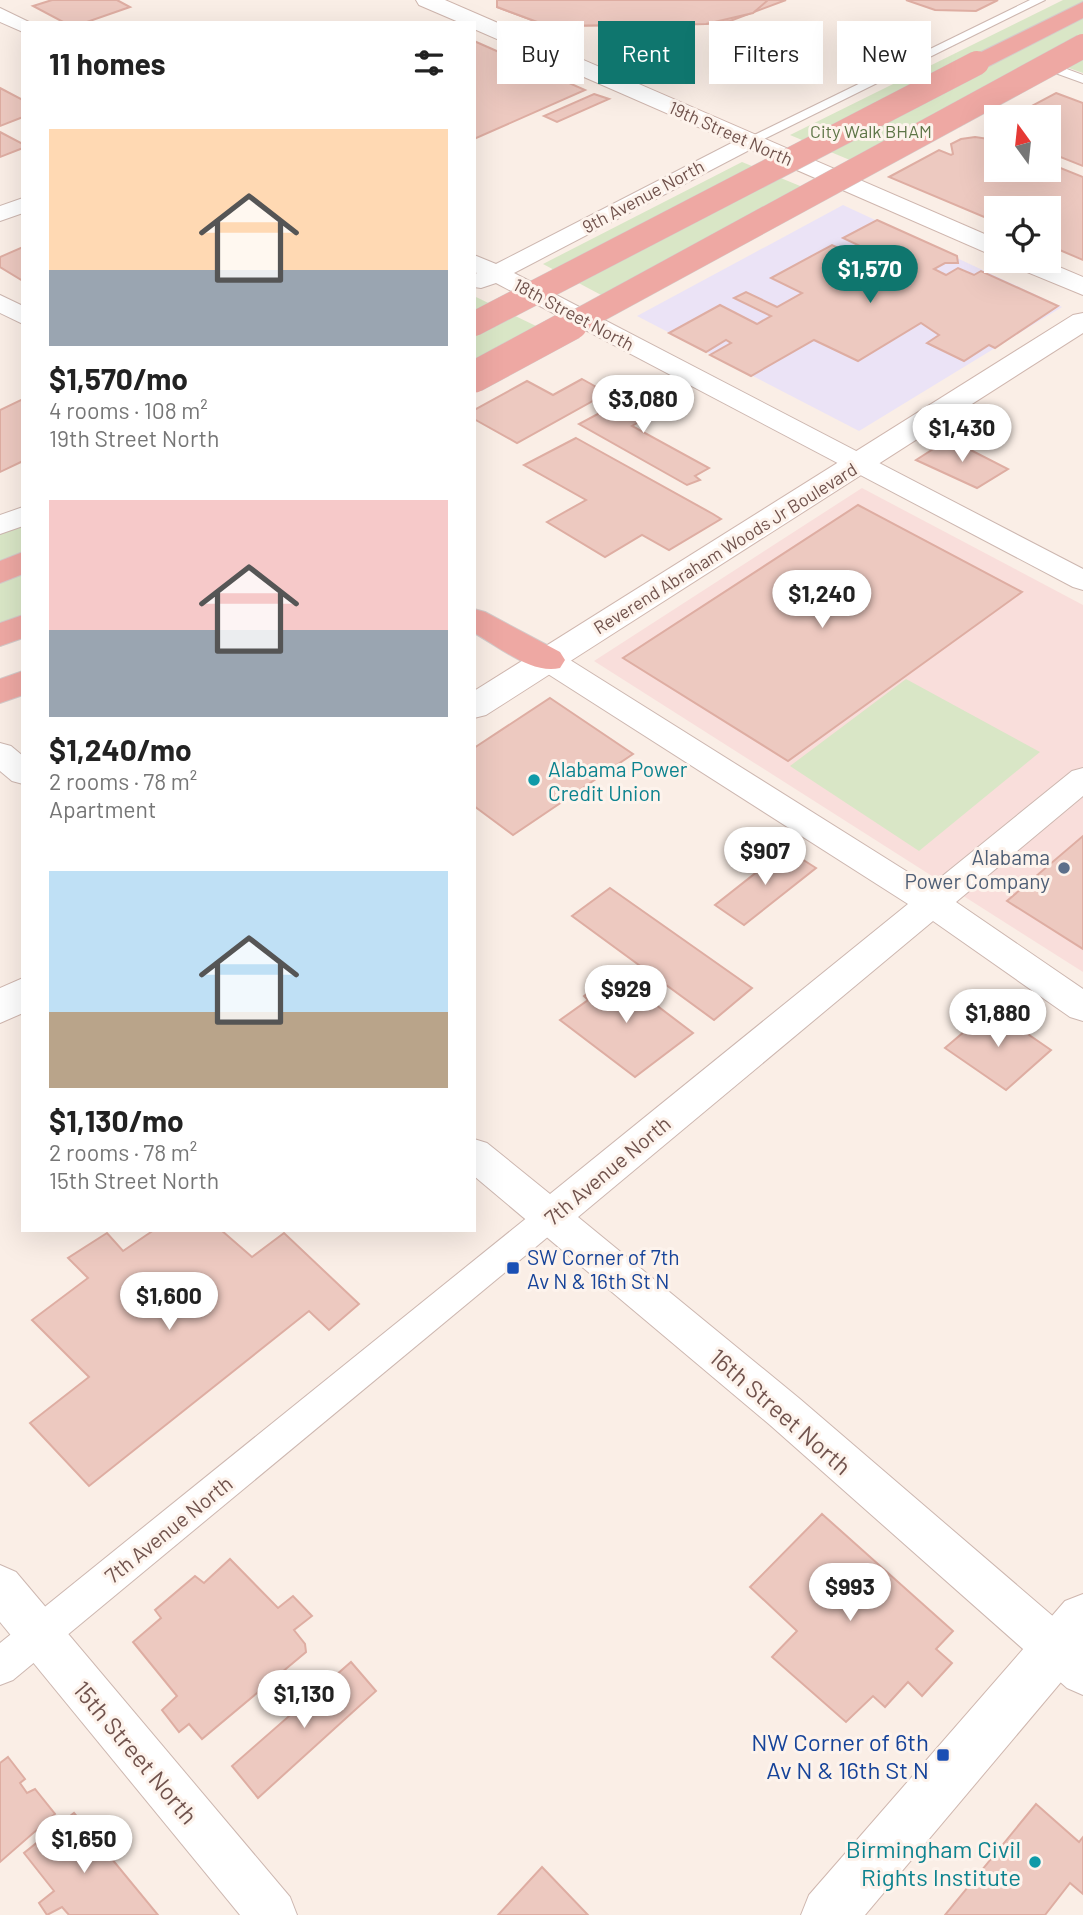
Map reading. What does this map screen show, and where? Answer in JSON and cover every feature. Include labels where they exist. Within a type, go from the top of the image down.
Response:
[{"type":"highway","points":[[476,323],[1083,9]]},
{"type":"highway","points":[[476,376],[1083,46]]},
{"type":"highway","points":[[0,573],[21,563]]},
{"type":"highway","points":[[476,620],[548,660]]},
{"type":"highway","points":[[0,636],[21,626]]},
{"type":"main road","name":"19th Street North","points":[[427,0],[474,21]]},
{"type":"main road","name":"19th Street North","points":[[476,22],[984,244]]},
{"type":"main road","points":[[1051,273],[1083,287]]},
{"type":"main road","name":"Reverend Abraham Woods Jr Boulevard","points":[[476,706],[1083,321]]},
{"type":"main road","points":[[0,1008],[21,994]]},
{"type":"main road","points":[[830,1915],[1074,1647]]},
{"type":"street","name":"9th Avenue North","points":[[481,273],[1039,0]]},
{"type":"street","points":[[0,14],[21,25]]},
{"type":"street","points":[[1040,63],[1083,79]]},
{"type":"street","points":[[0,214],[21,206]]},
{"type":"street","name":"18th Street North","points":[[481,273],[860,463],[1083,580]]},
{"type":"street","points":[[0,302],[21,316]]},
{"type":"street","points":[[0,526],[21,515]]},
{"type":"street","points":[[548,660],[932,903],[1083,1007]]},
{"type":"street","points":[[0,754],[21,771]]},
{"type":"street","name":"7th Avenue North","points":[[0,1667],[1083,779]]},
{"type":"street","name":"16th Street North","points":[[476,1156],[1074,1647]]},
{"type":"street","name":"15th Street North","points":[[0,1587],[272,1915]]},
{"type":"shaded area","points":[[843,205],[984,273],[1062,307],[859,431],[637,316]]},
{"type":"shaded area","points":[[862,488],[1083,605],[1083,972],[594,661]]},
{"type":"green space","name":"City Walk BHAM","points":[[1063,0],[1083,0],[1083,73],[1063,66],[989,105],[984,105],[984,108],[869,168],[790,135],[893,84],[931,84],[931,65]]},
{"type":"green space","name":"City Walk BHAM","points":[[742,162],[817,193],[618,304],[543,264]]},
{"type":"green space","points":[[476,297],[561,338],[476,388]]},
{"type":"green space","points":[[21,523],[21,637],[0,647],[0,533]]},
{"type":"green space","points":[[906,679],[1040,752],[919,851],[790,766]]},
{"type":"building","points":[[52,0],[117,0],[130,7],[90,21],[61,21],[33,6]]},
{"type":"building","points":[[497,0],[786,0],[730,21],[709,21],[706,24],[695,24],[695,21],[598,21],[598,25],[584,26],[584,21],[535,21],[497,7]]},
{"type":"building","points":[[497,0],[768,0],[753,13],[709,21],[706,24],[695,24],[695,21],[598,21],[598,25],[584,26],[584,21],[535,21],[497,7]]},
{"type":"building","points":[[906,0],[998,0],[976,11],[935,10]]},
{"type":"building","points":[[476,42],[497,51],[497,84],[571,84],[585,90],[476,138]]},
{"type":"building","points":[[0,88],[21,99],[21,118],[0,126]]},
{"type":"building","points":[[1056,93],[1083,103],[1083,166],[1061,157],[1061,105],[1034,105]]},
{"type":"building","points":[[594,94],[609,99],[557,122],[544,116]]},
{"type":"building","points":[[0,132],[21,143],[21,149],[0,157]]},
{"type":"building","points":[[984,138],[984,182],[1061,182],[1061,168],[1083,177],[1083,260],[1061,251],[1061,196],[984,196],[984,217],[889,177],[939,150],[953,154],[951,144],[961,139]]},
{"type":"building","points":[[877,220],[957,256],[958,263],[945,263],[934,269],[946,275],[958,268],[974,275],[981,271],[1058,306],[995,348],[989,345],[964,361],[927,343],[939,335],[921,323],[858,361],[814,340],[751,376],[710,355],[731,343],[726,340],[706,352],[669,333],[720,305],[757,324],[771,316],[734,298],[746,292],[777,307],[802,293],[771,278],[832,245],[868,261],[879,255],[843,238]]},
{"type":"building","points":[[21,248],[21,280],[0,267],[0,257]]},
{"type":"building","points":[[582,379],[607,393],[517,443],[476,420],[476,409],[527,381],[553,395]]},
{"type":"building","points":[[650,386],[660,392],[656,395],[673,402],[632,426],[709,468],[695,476],[700,480],[687,485],[579,424]]},
{"type":"building","points":[[21,400],[21,462],[0,472],[0,410]]},
{"type":"building","points":[[576,438],[721,519],[669,550],[642,535],[605,557],[547,522],[586,500],[524,465]]},
{"type":"building","points":[[949,439],[1008,469],[977,488],[916,460]]},
{"type":"building","points":[[858,505],[1022,592],[788,761],[623,658]]},
{"type":"building","name":"Alabama Power Credit Union","points":[[550,698],[633,754],[513,835],[476,807],[476,747]]},
{"type":"building","name":"Alabama Power Company","points":[[1083,836],[1083,949],[1007,901]]},
{"type":"building","points":[[786,849],[816,868],[744,925],[715,905]]},
{"type":"building","points":[[610,888],[752,988],[714,1020],[572,916]]},
{"type":"building","points":[[614,973],[693,1033],[635,1077],[560,1020],[588,1000],[584,996]]},
{"type":"building","points":[[991,1009],[1051,1050],[1006,1090],[945,1048]]},
{"type":"building","points":[[151,1232],[223,1232],[252,1257],[284,1233],[359,1304],[329,1330],[309,1311],[89,1486],[30,1423],[89,1377],[32,1320],[88,1278],[68,1258],[107,1233],[123,1251]]},
{"type":"building","points":[[822,1514],[953,1631],[936,1649],[952,1663],[922,1696],[908,1682],[885,1707],[873,1696],[846,1722],[772,1657],[797,1631],[750,1587]]},
{"type":"building","points":[[230,1559],[278,1608],[293,1596],[312,1616],[294,1630],[305,1644],[306,1652],[202,1739],[189,1724],[179,1732],[162,1710],[177,1696],[133,1642],[161,1618],[155,1610],[195,1576],[204,1583]]},
{"type":"building","points":[[351,1662],[376,1691],[258,1798],[232,1766]]},
{"type":"building","points":[[8,1757],[25,1779],[20,1783],[27,1793],[35,1789],[55,1814],[0,1862],[0,1763]]},
{"type":"building","name":"Birmingham Civil Rights Institute","points":[[1036,1804],[1079,1842],[1083,1837],[1083,1894],[1070,1883],[1045,1915],[945,1915]]},
{"type":"building","points":[[74,1813],[158,1915],[69,1915],[62,1907],[47,1915],[39,1903],[54,1891],[24,1853]]},
{"type":"building","points":[[542,1867],[588,1915],[498,1915]]},
{"type":"place","name":"Alabama Power Credit Union","points":[[534,780]]},
{"type":"place","name":"Alabama Power Company","points":[[1064,868]]},
{"type":"place","name":"SW Corner of 7th Av N & 16th St N","points":[[513,1268]]},
{"type":"place","name":"NW Corner of 6th Av N & 16th St N","points":[[943,1755]]},
{"type":"place","name":"Birmingham Civil Rights Institute","points":[[1035,1862]]}]
